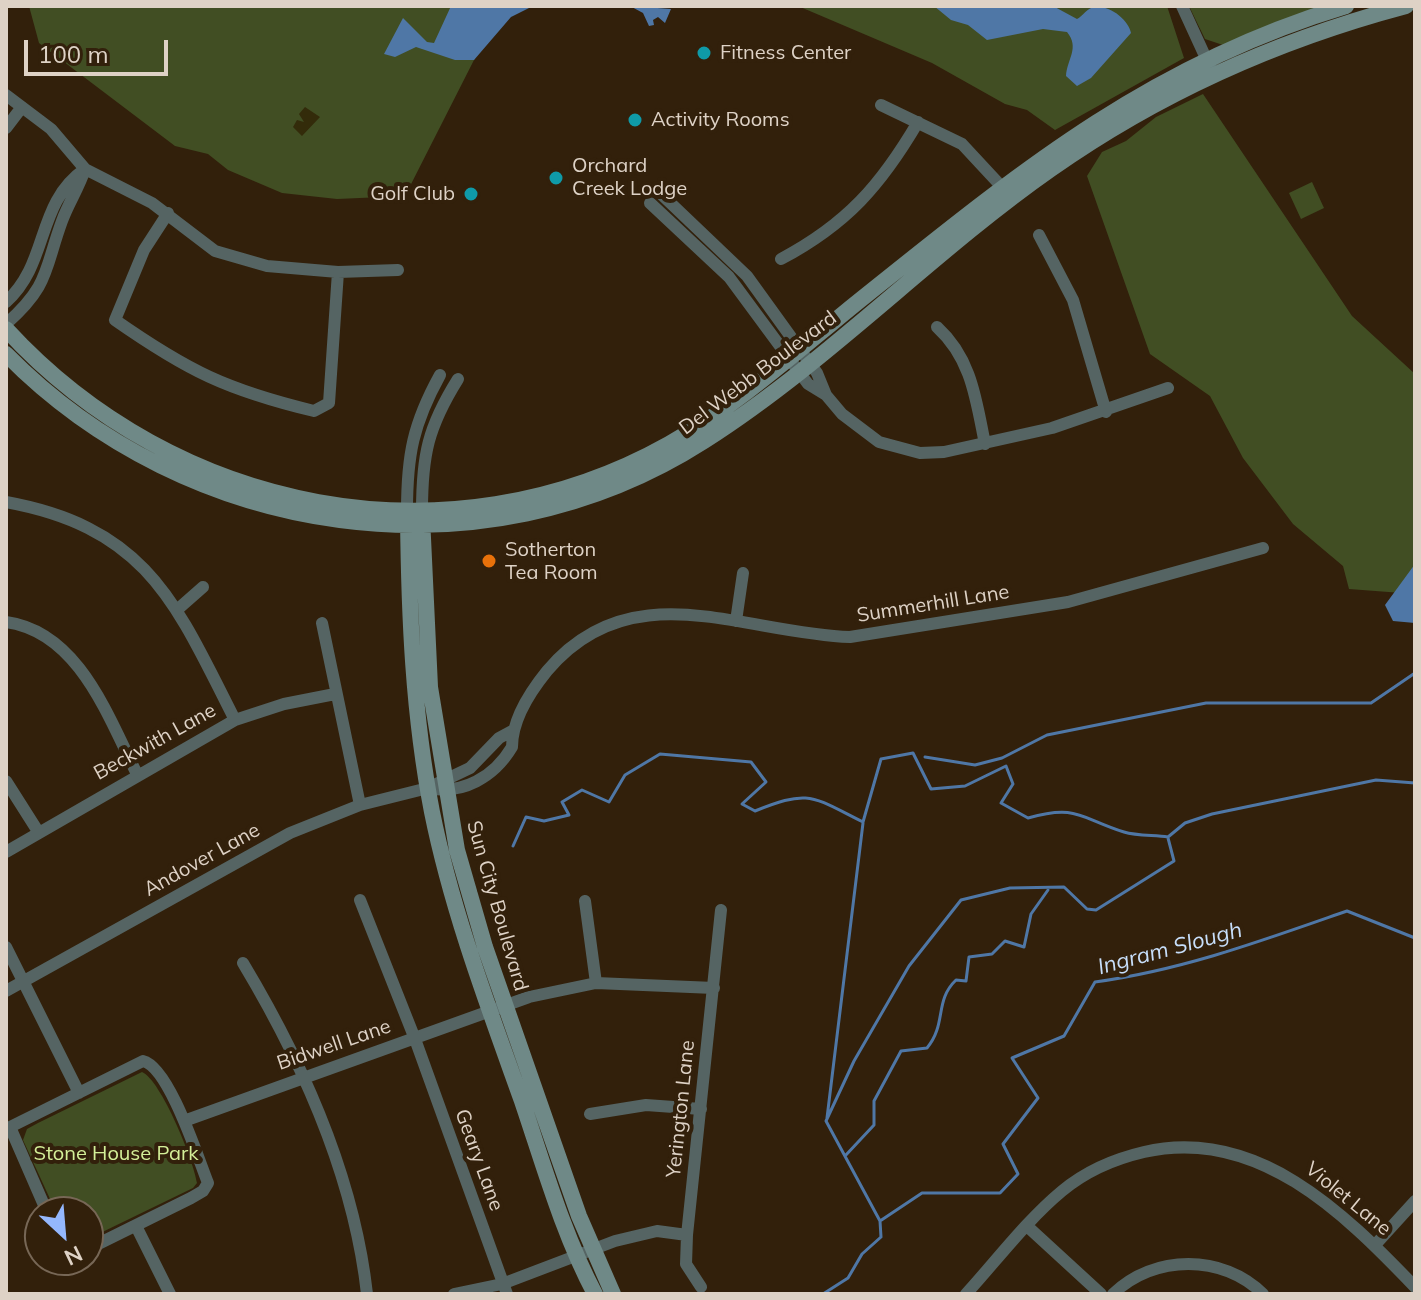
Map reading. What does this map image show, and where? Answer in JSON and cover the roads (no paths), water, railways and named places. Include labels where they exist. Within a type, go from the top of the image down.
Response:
[{"type":"street","points":[[1182,6],[1210,66]]},
{"type":"street","name":"Del Webb Boulevard","points":[[6,354],[56,399],[104,435],[204,487],[291,514],[415,518],[522,515],[632,480],[704,441],[1001,186],[1119,107],[1346,6]]},
{"type":"street","name":"Del Webb Boulevard","points":[[798,360],[1050,169],[1210,66],[1406,6]]},
{"type":"street","points":[[6,95],[51,129],[85,169],[168,213],[215,251],[267,266],[338,272],[398,270]]},
{"type":"street","points":[[881,105],[962,144],[1001,186]]},
{"type":"street","points":[[6,128],[22,107]]},
{"type":"street","points":[[781,259],[811,243],[852,211],[895,162],[918,122]]},
{"type":"street","points":[[6,302],[29,275],[57,196],[66,183],[85,169]]},
{"type":"street","points":[[6,326],[42,283],[62,221],[79,190],[85,169]]},
{"type":"street","points":[[660,193],[747,276],[817,393],[826,395],[858,429],[899,449],[944,452],[985,444],[1106,412],[1168,388]]},
{"type":"street","points":[[650,203],[729,277],[798,360]]},
{"type":"street","points":[[168,213],[144,250],[115,320],[174,362],[254,397],[314,411],[329,403],[338,272]]},
{"type":"street","points":[[1039,235],[1073,300],[1106,412]]},
{"type":"street","name":"Del Webb Boulevard","points":[[6,326],[44,369],[88,405],[136,437],[190,464],[294,498],[415,518]]},
{"type":"street","points":[[937,327],[964,359],[972,381],[985,444]]},
{"type":"street","points":[[415,518],[410,444],[420,413],[440,375]]},
{"type":"street","points":[[415,518],[425,447],[434,418],[458,379]]},
{"type":"street","points":[[6,502],[49,512],[108,539],[162,585],[178,609],[235,720]]},
{"type":"street","name":"Sun City Boulevard","points":[[415,518],[430,687],[444,785],[465,883],[498,1008]]},
{"type":"street","name":"Sun City Boulevard","points":[[415,518],[414,688],[428,788],[450,887],[498,1008],[584,1252],[595,1294]]},
{"type":"street","name":"Summerhill Lane","points":[[428,788],[444,785],[466,787],[492,771],[512,747],[512,731],[540,680],[559,657],[580,639],[605,625],[638,615],[667,612],[813,636],[850,637],[892,633],[1068,602],[1263,548]]},
{"type":"street","points":[[736,621],[743,573]]},
{"type":"street","points":[[178,609],[203,587]]},
{"type":"street","points":[[6,622],[42,636],[69,655],[88,679],[137,774]]},
{"type":"street","points":[[322,623],[360,805]]},
{"type":"street","name":"Beckwith Lane","points":[[6,852],[235,720],[335,694]]},
{"type":"street","points":[[6,781],[39,833]]},
{"type":"street","name":"Andover Lane","points":[[6,991],[290,833],[360,805],[428,788]]},
{"type":"street","name":"Geary Lane","points":[[360,900],[415,1039],[504,1289]]},
{"type":"street","points":[[585,901],[596,983]]},
{"type":"street","name":"Yerington Lane","points":[[701,1287],[686,1264],[687,1235],[721,910]]},
{"type":"street","points":[[6,947],[79,1093]]},
{"type":"street","points":[[243,963],[305,1075],[362,1244],[367,1294]]},
{"type":"street","name":"Bidwell Lane","points":[[184,1121],[498,1008],[596,983],[714,988]]},
{"type":"street","points":[[40,1196],[8,1128],[143,1061],[150,1062],[184,1121],[208,1183],[203,1191],[104,1241]]},
{"type":"street","points":[[590,1114],[646,1105],[701,1109]]},
{"type":"street","name":"Violet Lane","points":[[966,1294],[1063,1190],[1104,1164],[1160,1149],[1196,1146],[1258,1161],[1287,1175],[1375,1245],[1415,1287]]},
{"type":"street","points":[[1375,1245],[1415,1201]]},
{"type":"street","points":[[136,1226],[170,1294]]},
{"type":"street","points":[[1028,1227],[1101,1294]]},
{"type":"street","points":[[454,1294],[504,1289],[584,1252],[657,1231],[687,1235]]},
{"type":"street","name":"Sun City Boulevard","points":[[584,1252],[613,1294]]},
{"type":"street","points":[[1113,1294],[1154,1270],[1190,1263],[1233,1274],[1263,1294]]},
{"type":"water","points":[[451,6],[533,6],[511,17],[474,60],[455,60],[416,47],[395,57],[384,54],[403,18],[427,42],[434,43]]},
{"type":"water","points":[[630,6],[671,9],[665,23],[658,17],[653,20],[654,25],[649,26],[643,13]]},
{"type":"water","points":[[934,6],[1053,6],[1077,19],[1089,9],[1100,7],[1117,14],[1131,33],[1091,78],[1077,86],[1066,76],[1073,48],[1067,32],[1043,29],[987,40],[968,25],[951,20]]},
{"type":"water","points":[[1415,564],[1415,623],[1393,621],[1385,605]]},
{"type":"waterway","points":[[925,757],[975,765],[1002,758],[1047,735],[1206,703],[1371,703],[1415,673]]},
{"type":"waterway","points":[[513,846],[526,817],[544,821],[569,815],[562,802],[582,790],[609,802],[625,775],[660,754],[751,762],[766,782],[742,804],[755,811],[788,800],[810,798],[863,822],[881,759],[913,753],[931,789],[965,786],[1006,766],[1013,784],[1001,803],[1028,818],[1057,812],[1078,814],[1129,833],[1168,837],[1185,823],[1212,814],[1376,780],[1415,783]]},
{"type":"waterway","points":[[827,1118],[863,823]]},
{"type":"waterway","points":[[880,1221],[826,1121],[854,1061],[909,966],[961,900],[1010,888],[1064,887],[1087,909],[1096,910],[1174,861],[1168,838]]},
{"type":"waterway","points":[[845,1156],[874,1125],[874,1101],[901,1051],[927,1048],[933,1039],[949,988],[956,980],[966,981],[969,957],[992,954],[1005,941],[1024,947],[1031,914],[1048,890]]},
{"type":"waterway","name":"Ingram Slough","points":[[823,1294],[848,1278],[862,1254],[881,1237],[880,1221],[922,1193],[1000,1193],[1018,1174],[1003,1144],[1038,1098],[1012,1058],[1064,1036],[1095,982],[1192,962],[1347,911],[1415,938]]},
{"type":"place","name":"Fitness Center","points":[[704,53]]},
{"type":"place","name":"Activity Rooms","points":[[635,120]]},
{"type":"place","name":"Orchard Creek Lodge","points":[[556,178]]},
{"type":"place","name":"Golf Club","points":[[471,194]]},
{"type":"place","name":"Sotherton Tea Room","points":[[489,561]]},
{"type":"park label","name":"Stone House Park","points":[[116,1154]]}]
